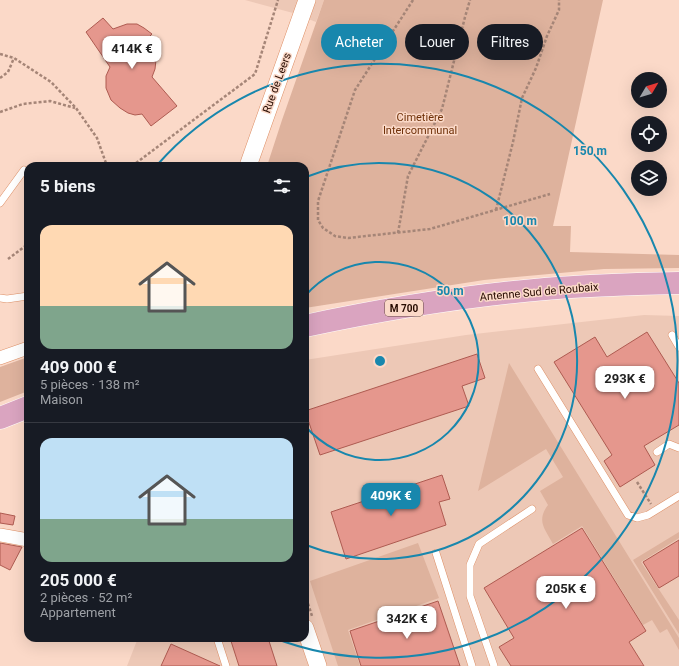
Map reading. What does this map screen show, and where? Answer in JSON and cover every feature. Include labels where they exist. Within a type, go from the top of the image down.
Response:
[{"type":"highway","name":"Antenne Sud de Roubaix","points":[[309,325],[414,306],[504,293],[589,286],[679,283]]},
{"type":"highway","points":[[0,418],[24,409]]},
{"type":"street","name":"Rue de Leers","points":[[249,162],[307,0]]},
{"type":"street","points":[[0,358],[24,349]]},
{"type":"street","points":[[0,535],[24,539]]},
{"type":"street","points":[[309,640],[318,666]]},
{"type":"lane","points":[[0,203],[24,170]]},
{"type":"lane","points":[[0,298],[7,299],[24,297]]},
{"type":"lane","points":[[672,335],[679,347]]},
{"type":"lane","points":[[538,369],[628,515],[637,518],[648,515],[679,496]]},
{"type":"lane","points":[[657,452],[669,444],[679,448]]},
{"type":"lane","points":[[494,666],[470,596],[470,565],[479,544],[532,509]]},
{"type":"lane","points":[[436,553],[472,666]]},
{"type":"lane","points":[[218,642],[226,666]]},
{"type":"path","points":[[137,162],[255,74],[278,0]]},
{"type":"path","points":[[413,0],[355,90],[318,201],[318,220],[323,228],[335,236],[348,238],[430,229],[550,194]]},
{"type":"path","points":[[398,233],[408,176],[442,109],[470,0]]},
{"type":"path","points":[[496,210],[514,142],[522,98],[536,68],[547,36],[559,10],[559,0]]},
{"type":"path","points":[[0,54],[14,58],[51,82],[76,108],[97,138],[106,162]]},
{"type":"path","points":[[0,78],[8,72],[14,58]]},
{"type":"path","points":[[0,112],[23,104],[50,101],[76,108]]},
{"type":"path","points":[[8,259],[24,247]]},
{"type":"path","points":[[637,482],[647,498]]},
{"type":"shaded area","points":[[245,0],[324,0],[316,22],[293,13]]},
{"type":"shaded area","points":[[644,315],[679,316],[679,666],[127,666],[136,642],[309,642],[309,359],[466,335]]},
{"type":"green space","name":"Cimetière Intercommunal","points":[[324,0],[603,0],[553,226],[571,226],[570,252],[679,255],[679,268],[604,269],[484,280],[309,307],[309,162],[268,162]]},
{"type":"green space","points":[[24,358],[24,393],[0,402],[0,367]]},
{"type":"green space","points":[[509,363],[679,638],[679,650],[667,629],[660,633],[652,620],[643,625],[582,526],[553,544],[543,525],[542,520],[544,511],[548,505],[540,491],[563,477],[546,449],[478,491]]},
{"type":"green space","points":[[679,532],[679,538],[641,562],[679,620],[679,634],[633,560]]},
{"type":"green space","points":[[418,543],[439,598],[348,630],[360,666],[338,666],[310,581]]},
{"type":"building","points":[[103,18],[113,29],[127,24],[137,24],[152,34],[150,36],[156,52],[156,60],[152,77],[177,106],[151,126],[142,114],[135,115],[128,113],[111,100],[106,88],[106,76],[110,67],[86,32]]},
{"type":"building","points":[[647,332],[679,383],[679,425],[644,446],[655,465],[620,487],[604,461],[612,455],[554,362],[595,337],[607,357]]},
{"type":"building","points":[[477,354],[485,378],[462,386],[469,406],[320,455],[309,423],[309,410]]},
{"type":"building","points":[[442,475],[450,499],[439,502],[446,525],[346,559],[331,512]]},
{"type":"building","points":[[0,513],[15,516],[13,525],[0,523]]},
{"type":"building","points":[[582,528],[646,631],[629,642],[644,666],[511,666],[499,647],[514,638],[484,588]]},
{"type":"building","points":[[679,540],[679,576],[659,588],[643,562]]},
{"type":"building","points":[[0,543],[22,547],[10,570],[0,565]]},
{"type":"building","points":[[438,601],[460,666],[361,666],[350,631]]},
{"type":"building","points":[[231,642],[269,642],[277,666],[239,666]]},
{"type":"building","points":[[171,644],[220,666],[161,666]]}]
